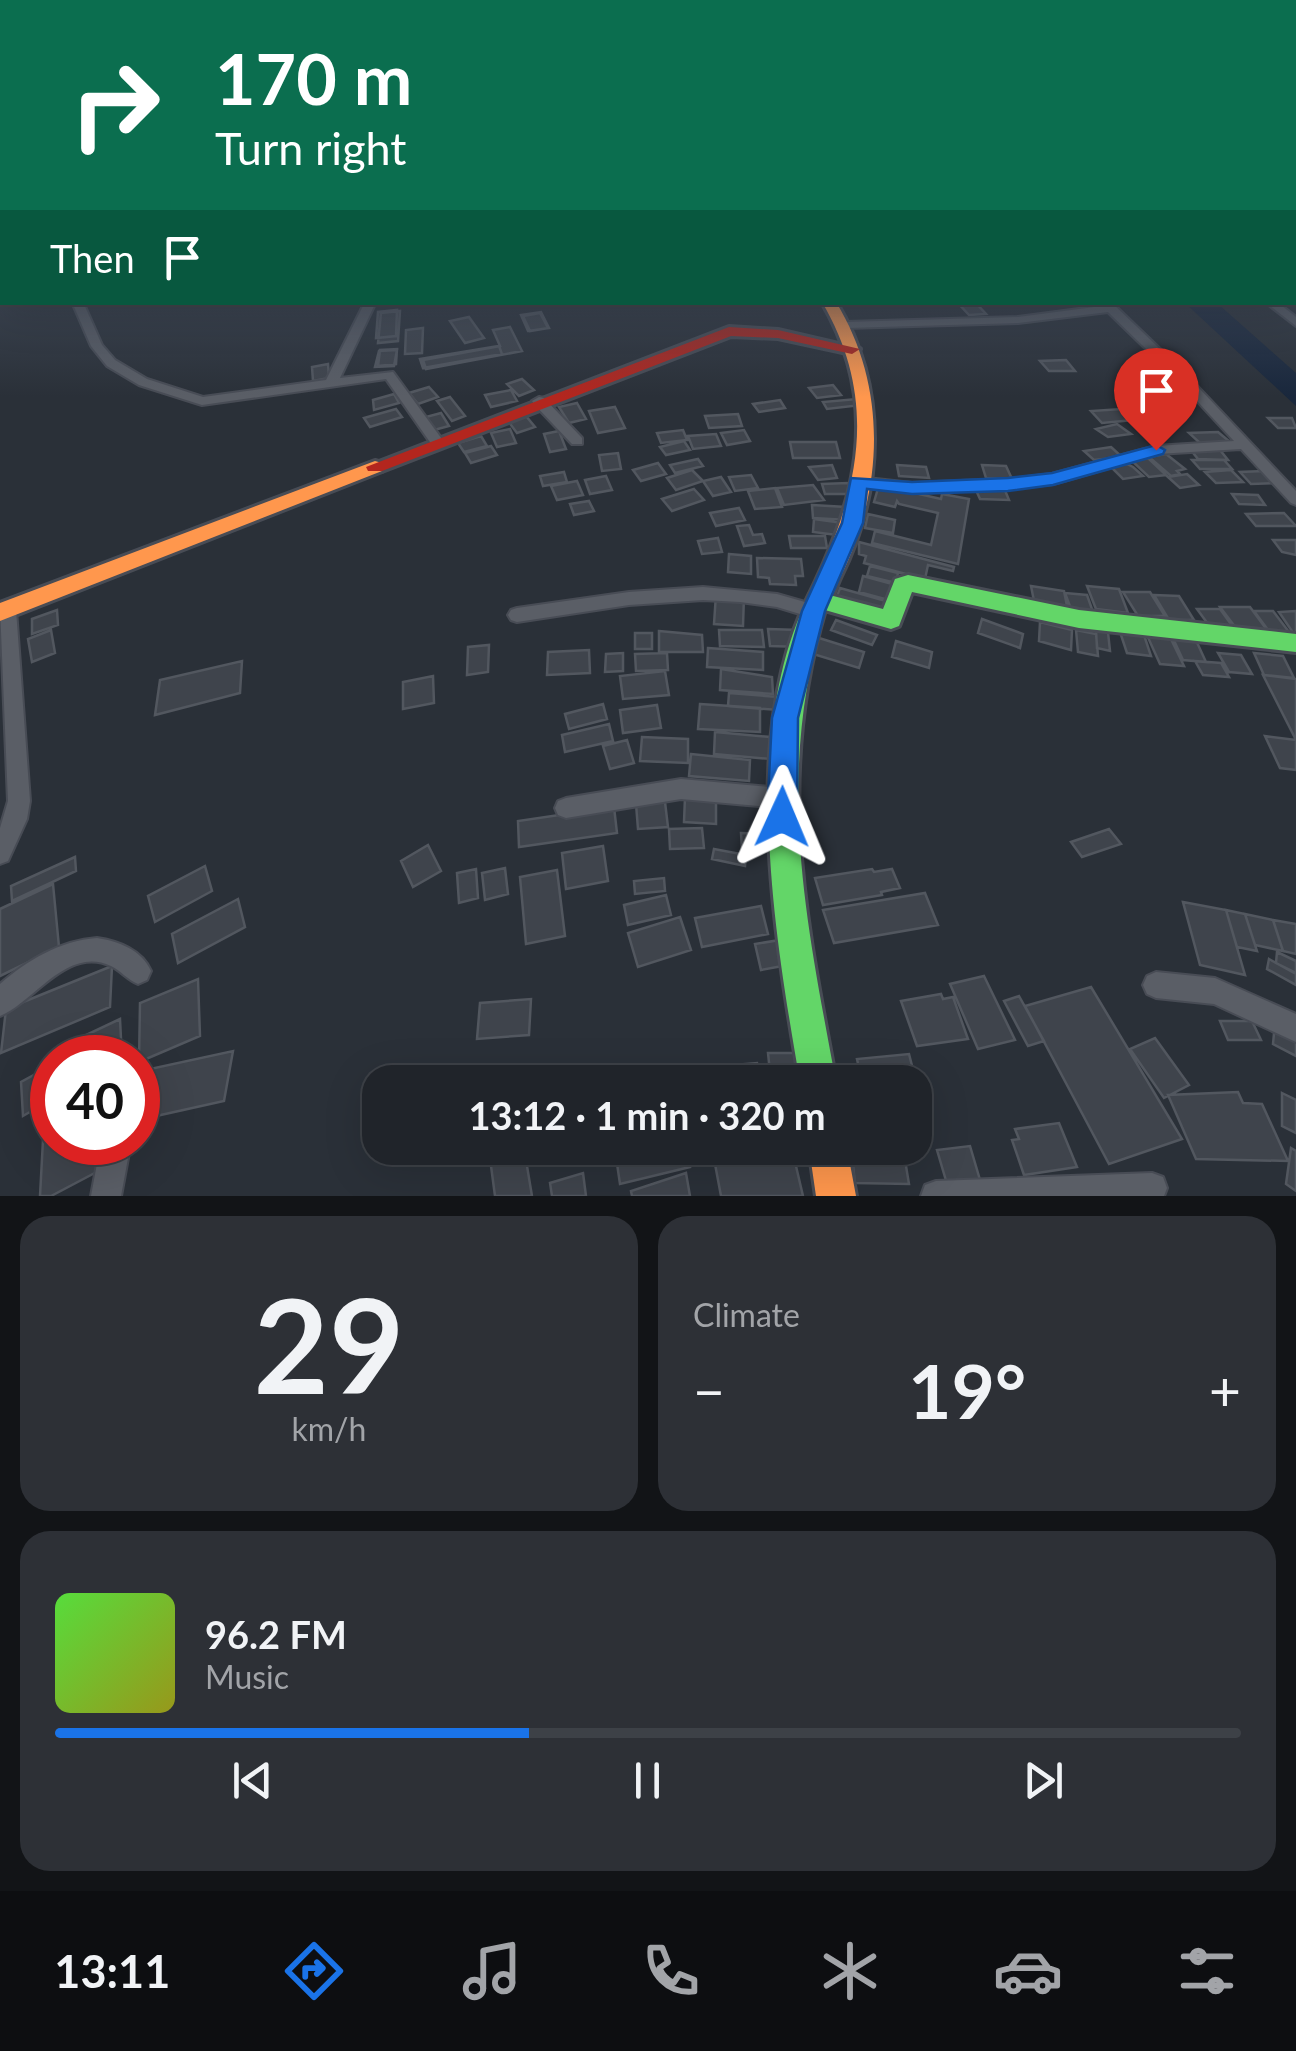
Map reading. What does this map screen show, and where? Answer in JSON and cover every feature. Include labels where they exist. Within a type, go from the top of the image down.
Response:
[{"type":"street","points":[[78,305],[97,346],[111,362],[143,382],[186,397],[220,401],[382,374],[393,377],[437,442]]},
{"type":"street","points":[[331,383],[370,305]]},
{"type":"street","points":[[815,1065],[787,898],[782,798],[785,718],[816,606],[853,523],[868,440],[867,402],[844,325],[831,305]]},
{"type":"street","points":[[1274,305],[1296,323]]},
{"type":"street","points":[[844,325],[1015,326],[1107,306],[1179,374],[1296,500]]},
{"type":"street","points":[[0,853],[20,800],[4,611],[538,401],[737,329],[852,349]]},
{"type":"street","points":[[538,401],[578,441]]},
{"type":"street","points":[[858,482],[912,488],[1008,484],[1053,479],[1156,450],[1244,444]]},
{"type":"street","points":[[518,615],[682,592],[741,593],[891,620],[903,585],[908,583],[1079,619],[1296,643]]},
{"type":"street","points":[[566,808],[682,789],[782,798]]},
{"type":"street","points":[[0,1003],[50,964],[86,950],[110,952],[138,971]]},
{"type":"street","points":[[1156,985],[1215,991],[1296,1028]]},
{"type":"street","points":[[106,1196],[112,1165]]},
{"type":"street","points":[[831,1165],[836,1196]]},
{"type":"street","points":[[936,1196],[1152,1188]]},
{"type":"water","points":[[1187,305],[1219,305],[1296,373],[1296,406]]},
{"type":"building","points":[[960,305],[978,305],[986,314],[969,315]]},
{"type":"building","points":[[397,310],[396,336],[376,338],[378,312]]},
{"type":"building","points":[[400,311],[398,341],[378,343],[381,313]]},
{"type":"building","points":[[541,312],[549,328],[528,331],[521,315]]},
{"type":"building","points":[[540,313],[548,328],[530,331],[523,316]]},
{"type":"building","points":[[469,317],[484,338],[465,343],[450,321]]},
{"type":"building","points":[[510,327],[522,351],[426,369],[423,360],[500,346],[493,330]]},
{"type":"building","points":[[423,328],[422,353],[405,354],[406,330]]},
{"type":"building","points":[[499,346],[502,354],[423,368],[420,359]]},
{"type":"building","points":[[397,349],[396,364],[378,366],[380,350]]},
{"type":"building","points":[[397,350],[394,366],[375,367],[379,351]]},
{"type":"building","points":[[1066,360],[1075,371],[1049,371],[1040,361]]},
{"type":"building","points":[[328,364],[329,378],[313,381],[312,367]]},
{"type":"building","points":[[1127,364],[1161,364],[1168,372],[1133,372]]},
{"type":"building","points":[[1152,375],[1164,385],[1133,389],[1122,378]]},
{"type":"building","points":[[522,379],[534,390],[519,396],[507,384]]},
{"type":"building","points":[[833,385],[841,395],[817,398],[809,388]]},
{"type":"building","points":[[429,387],[438,397],[418,404],[409,393]]},
{"type":"building","points":[[511,390],[517,401],[491,407],[485,395]]},
{"type":"building","points":[[394,394],[399,403],[374,410],[373,400]]},
{"type":"building","points":[[450,397],[465,416],[452,421],[437,401]]},
{"type":"building","points":[[857,399],[861,405],[827,409],[823,402]]},
{"type":"building","points":[[780,400],[785,408],[759,412],[753,404]]},
{"type":"building","points":[[577,403],[586,419],[569,423],[559,407]]},
{"type":"building","points":[[615,407],[625,428],[598,433],[589,411]]},
{"type":"building","points":[[396,409],[402,417],[370,427],[364,418]]},
{"type":"building","points":[[1122,409],[1134,420],[1102,423],[1091,411]]},
{"type":"building","points":[[441,413],[449,426],[434,430],[426,417]]},
{"type":"building","points":[[738,414],[742,426],[709,428],[705,416]]},
{"type":"building","points":[[526,416],[535,427],[517,433],[508,421]]},
{"type":"building","points":[[1268,418],[1292,418],[1296,428],[1278,428]]},
{"type":"building","points":[[1117,424],[1131,434],[1108,437],[1096,429]]},
{"type":"building","points":[[510,429],[516,443],[497,447],[491,433]]},
{"type":"building","points":[[683,430],[687,440],[661,443],[657,433]]},
{"type":"building","points":[[744,430],[750,441],[727,445],[721,433]]},
{"type":"building","points":[[559,431],[566,449],[550,452],[544,434]]},
{"type":"building","points":[[1218,432],[1230,442],[1201,444],[1189,433]]},
{"type":"building","points":[[716,434],[721,446],[693,449],[688,436]]},
{"type":"building","points":[[481,436],[487,446],[464,452],[458,443]]},
{"type":"building","points":[[684,441],[690,450],[666,455],[660,447]]},
{"type":"building","points":[[790,442],[836,442],[840,458],[793,458]]},
{"type":"building","points":[[491,446],[497,455],[471,463],[465,453]]},
{"type":"building","points":[[1111,447],[1122,457],[1094,460],[1084,451]]},
{"type":"building","points":[[1190,449],[1220,450],[1228,460],[1198,459]]},
{"type":"building","points":[[618,453],[621,469],[602,471],[599,455]]},
{"type":"building","points":[[1166,454],[1185,469],[1177,471],[1180,474],[1171,476],[1149,457]]},
{"type":"building","points":[[1148,458],[1166,475],[1149,477],[1131,460]]},
{"type":"building","points":[[698,459],[703,466],[675,473],[670,465]]},
{"type":"building","points":[[1192,460],[1224,460],[1232,469],[1200,469]]},
{"type":"building","points":[[658,463],[666,474],[641,481],[633,470]]},
{"type":"building","points":[[1127,464],[1143,476],[1123,479],[1110,466]]},
{"type":"building","points":[[832,465],[837,478],[818,480],[809,467]]},
{"type":"building","points":[[897,465],[926,467],[929,478],[899,476]]},
{"type":"building","points":[[982,465],[1006,466],[1012,479],[986,478]]},
{"type":"building","points":[[692,470],[703,481],[676,490],[667,478]]},
{"type":"building","points":[[1231,470],[1243,482],[1216,483],[1205,472]]},
{"type":"building","points":[[1264,471],[1276,483],[1251,484],[1240,472]]},
{"type":"building","points":[[564,472],[567,482],[543,486],[540,476]]},
{"type":"building","points":[[1187,474],[1199,485],[1180,488],[1168,477]]},
{"type":"building","points":[[751,475],[758,488],[735,491],[729,477]]},
{"type":"building","points":[[606,476],[612,490],[590,494],[585,480]]},
{"type":"building","points":[[721,477],[731,492],[713,496],[703,481]]},
{"type":"building","points":[[577,481],[583,495],[557,500],[551,486]]},
{"type":"building","points":[[848,483],[852,494],[825,494],[822,484]]},
{"type":"building","points":[[813,485],[824,500],[784,505],[777,488]]},
{"type":"building","points":[[879,485],[941,499],[942,494],[969,499],[958,564],[872,543],[875,531],[931,545],[938,513],[897,501],[895,507],[874,502]]},
{"type":"building","points":[[775,488],[782,507],[755,509],[748,491]]},
{"type":"building","points":[[975,488],[1004,488],[1009,500],[980,499]]},
{"type":"building","points":[[694,489],[704,500],[672,511],[662,499]]},
{"type":"building","points":[[1232,494],[1258,495],[1265,505],[1239,504]]},
{"type":"building","points":[[589,501],[594,511],[574,515],[570,504]]},
{"type":"building","points":[[812,505],[846,507],[848,520],[813,518]]},
{"type":"building","points":[[739,508],[745,520],[716,526],[710,513]]},
{"type":"building","points":[[1284,513],[1296,526],[1256,526],[1246,514]]},
{"type":"building","points":[[868,514],[895,520],[893,533],[865,528]]},
{"type":"building","points":[[814,519],[843,523],[845,536],[813,532]]},
{"type":"building","points":[[749,525],[753,535],[762,534],[765,543],[744,546],[737,526]]},
{"type":"building","points":[[789,536],[825,536],[827,548],[791,548]]},
{"type":"building","points":[[718,538],[722,552],[702,554],[698,541]]},
{"type":"building","points":[[1273,540],[1296,540],[1296,555],[1282,552]]},
{"type":"building","points":[[859,542],[954,567],[953,571],[928,565],[925,579],[864,563],[866,556],[859,554]]},
{"type":"building","points":[[729,554],[751,556],[751,574],[728,572]]},
{"type":"building","points":[[757,558],[801,559],[803,576],[795,576],[796,585],[770,584],[769,578],[758,577]]},
{"type":"building","points":[[870,566],[898,573],[896,583],[867,576]]},
{"type":"building","points":[[863,576],[896,585],[892,601],[859,592]]},
{"type":"building","points":[[1031,586],[1064,591],[1067,606],[1034,601]]},
{"type":"building","points":[[1087,586],[1119,589],[1128,613],[1096,609]]},
{"type":"building","points":[[840,588],[893,603],[890,615],[836,599]]},
{"type":"building","points":[[1123,592],[1150,592],[1165,616],[1138,616]]},
{"type":"building","points":[[1065,593],[1087,595],[1093,612],[1071,609]]},
{"type":"building","points":[[716,594],[744,596],[743,626],[714,624]]},
{"type":"building","points":[[1154,595],[1179,596],[1194,620],[1169,620]]},
{"type":"building","points":[[1220,607],[1250,607],[1267,630],[1236,628]]},
{"type":"building","points":[[1197,609],[1220,609],[1233,627],[1208,624]]},
{"type":"building","points":[[57,610],[58,625],[32,634],[32,619]]},
{"type":"building","points":[[1254,611],[1273,611],[1292,636],[1271,634]]},
{"type":"building","points":[[1296,611],[1296,637],[1279,612]]},
{"type":"building","points":[[982,619],[1023,634],[1020,648],[978,633]]},
{"type":"building","points":[[836,620],[877,635],[872,645],[831,630]]},
{"type":"building","points":[[1040,622],[1072,630],[1071,650],[1039,641]]},
{"type":"building","points":[[768,629],[799,630],[802,647],[770,646]]},
{"type":"building","points":[[51,630],[55,653],[32,662],[28,639]]},
{"type":"building","points":[[719,630],[762,630],[764,647],[720,646]]},
{"type":"building","points":[[1076,630],[1096,634],[1098,656],[1078,652]]},
{"type":"building","points":[[1096,630],[1108,632],[1110,651],[1097,648]]},
{"type":"building","points":[[659,631],[702,635],[703,652],[659,652]]},
{"type":"building","points":[[1120,632],[1144,635],[1151,656],[1127,653]]},
{"type":"building","points":[[635,633],[652,633],[652,649],[635,649]]},
{"type":"building","points":[[1146,633],[1169,635],[1184,666],[1160,664]]},
{"type":"building","points":[[1171,634],[1194,636],[1206,662],[1183,660]]},
{"type":"building","points":[[819,638],[864,652],[859,668],[813,654]]},
{"type":"building","points":[[896,641],[932,652],[929,668],[892,657]]},
{"type":"building","points":[[489,645],[488,672],[467,675],[468,647]]},
{"type":"building","points":[[708,648],[763,652],[763,670],[707,667]]},
{"type":"building","points":[[589,650],[590,673],[547,675],[548,652]]},
{"type":"building","points":[[623,653],[623,671],[605,672],[606,654]]},
{"type":"building","points":[[667,653],[668,670],[636,671],[635,654]]},
{"type":"building","points":[[1218,653],[1241,655],[1252,674],[1229,672]]},
{"type":"building","points":[[1254,653],[1283,656],[1294,678],[1264,675]]},
{"type":"building","points":[[242,661],[240,693],[155,715],[160,680]]},
{"type":"building","points":[[1195,661],[1221,663],[1229,677],[1203,675]]},
{"type":"building","points":[[721,669],[772,677],[773,694],[720,690]]},
{"type":"building","points":[[665,671],[669,695],[623,699],[620,676]]},
{"type":"building","points":[[1263,675],[1296,679],[1296,740]]},
{"type":"building","points":[[433,676],[434,703],[403,709],[403,682]]},
{"type":"building","points":[[729,693],[778,697],[778,710],[728,706]]},
{"type":"building","points":[[603,704],[607,719],[569,729],[565,714]]},
{"type":"building","points":[[700,704],[760,708],[760,732],[698,729]]},
{"type":"building","points":[[657,705],[661,728],[623,733],[620,710]]},
{"type":"building","points":[[609,724],[613,741],[565,752],[562,735]]},
{"type":"building","points":[[715,732],[770,737],[771,759],[714,754]]},
{"type":"building","points":[[1265,736],[1296,740],[1296,770],[1280,768]]},
{"type":"building","points":[[642,737],[688,739],[688,763],[640,761]]},
{"type":"building","points":[[627,740],[634,763],[610,769],[603,746]]},
{"type":"building","points":[[691,754],[750,760],[749,781],[689,776]]},
{"type":"building","points":[[685,797],[716,799],[716,824],[684,822]]},
{"type":"building","points":[[665,802],[668,827],[638,829],[636,804]]},
{"type":"building","points":[[614,807],[617,833],[519,847],[518,821]]},
{"type":"building","points":[[702,828],[704,848],[670,849],[669,829]]},
{"type":"building","points":[[1109,829],[1121,844],[1082,857],[1071,842]]},
{"type":"building","points":[[741,833],[776,834],[778,851],[742,850]]},
{"type":"building","points":[[428,845],[441,871],[413,887],[401,861]]},
{"type":"building","points":[[603,846],[608,881],[566,889],[562,853]]},
{"type":"building","points":[[714,849],[746,855],[745,866],[712,859]]},
{"type":"building","points":[[75,857],[76,871],[12,901],[11,886]]},
{"type":"building","points":[[205,866],[212,891],[155,922],[148,896]]},
{"type":"building","points":[[505,868],[508,894],[485,900],[482,873]]},
{"type":"building","points":[[476,869],[478,898],[459,903],[457,873]]},
{"type":"building","points":[[892,869],[900,888],[823,905],[815,878]]},
{"type":"building","points":[[557,870],[565,936],[526,944],[520,877]]},
{"type":"building","points":[[664,878],[665,891],[635,894],[634,881]]},
{"type":"building","points":[[53,884],[59,947],[0,976],[0,909]]},
{"type":"building","points":[[925,893],[938,925],[834,943],[823,910]]},
{"type":"building","points":[[666,895],[671,915],[628,925],[624,905]]},
{"type":"building","points":[[238,899],[245,927],[178,963],[172,934]]},
{"type":"building","points":[[1183,902],[1226,910],[1245,975],[1200,965]]},
{"type":"building","points":[[761,906],[768,934],[702,947],[695,918]]},
{"type":"building","points":[[1226,910],[1245,914],[1257,951],[1237,947]]},
{"type":"building","points":[[1245,914],[1273,920],[1283,951],[1255,945]]},
{"type":"building","points":[[680,917],[691,950],[638,967],[628,933]]},
{"type":"building","points":[[1273,920],[1296,924],[1296,954],[1283,951]]},
{"type":"building","points":[[780,940],[788,965],[761,970],[755,944]]},
{"type":"building","points":[[1277,952],[1296,961],[1296,973],[1276,963]]},
{"type":"building","points":[[1269,959],[1296,974],[1296,985],[1267,969]]},
{"type":"building","points":[[112,966],[110,1007],[44,1035],[30,1035],[30,1041],[1,1053],[6,1009]]},
{"type":"building","points":[[984,976],[1015,1040],[978,1049],[950,984]]},
{"type":"building","points":[[198,979],[200,1036],[160,1053],[160,1035],[139,1035],[140,1003]]},
{"type":"building","points":[[1091,987],[1182,1139],[1109,1164],[1025,1006]]},
{"type":"building","points":[[941,994],[943,999],[953,997],[968,1039],[917,1046],[901,1001]]},
{"type":"building","points":[[1019,996],[1044,1041],[1028,1046],[1004,1001]]},
{"type":"building","points":[[531,999],[529,1035],[477,1039],[480,1003]]},
{"type":"building","points":[[120,1019],[121,1035],[86,1035]]},
{"type":"building","points":[[1220,1021],[1252,1021],[1261,1040],[1228,1040]]},
{"type":"building","points":[[1275,1023],[1296,1035],[1296,1056],[1273,1044]]},
{"type":"building","points":[[1155,1038],[1189,1085],[1164,1098],[1130,1049]]},
{"type":"building","points":[[233,1051],[224,1101],[160,1115],[160,1067]]},
{"type":"building","points":[[768,1053],[801,1053],[802,1065],[769,1065]]},
{"type":"building","points":[[909,1054],[912,1065],[858,1065],[857,1059]]},
{"type":"building","points":[[30,1077],[30,1112],[23,1116],[21,1082]]},
{"type":"building","points":[[1238,1092],[1243,1103],[1262,1104],[1288,1161],[1196,1159],[1168,1095]]},
{"type":"building","points":[[1282,1093],[1296,1100],[1296,1133],[1282,1126]]},
{"type":"building","points":[[1059,1123],[1077,1167],[1024,1175],[1012,1140],[1019,1139],[1015,1129]]},
{"type":"building","points":[[970,1146],[980,1180],[947,1184],[937,1150]]},
{"type":"building","points":[[1291,1148],[1296,1151],[1296,1191],[1286,1184]]},
{"type":"building","points":[[42,1165],[106,1165],[51,1196],[40,1196]]},
{"type":"building","points":[[527,1165],[532,1196],[495,1196],[491,1166]]},
{"type":"building","points":[[617,1165],[690,1165],[690,1167],[620,1184]]},
{"type":"building","points":[[715,1165],[796,1165],[803,1196],[721,1196]]},
{"type":"building","points":[[853,1165],[906,1165],[909,1184],[855,1183]]},
{"type":"building","points":[[583,1173],[586,1196],[552,1196],[550,1183]]},
{"type":"building","points":[[686,1173],[690,1196],[632,1196],[631,1191]]},
{"type":"traffic: fast","points":[[818,600],[891,620],[903,585],[908,583],[1079,619],[1296,643]]},
{"type":"traffic: fast","points":[[815,606],[797,665],[786,724],[783,783],[790,903],[815,1065]]},
{"type":"traffic: slow","points":[[815,606],[850,531],[866,436],[861,380],[854,353],[831,305]]},
{"type":"traffic: slow","points":[[0,612],[375,467]]},
{"type":"traffic: slow","points":[[831,1165],[836,1196]]},
{"type":"traffic: jam","points":[[375,467],[729,331],[778,334],[852,349]]},
{"type":"route","points":[[782,817],[785,718],[813,611],[853,523],[858,482],[912,488],[1008,484],[1053,479],[1156,450]]}]
